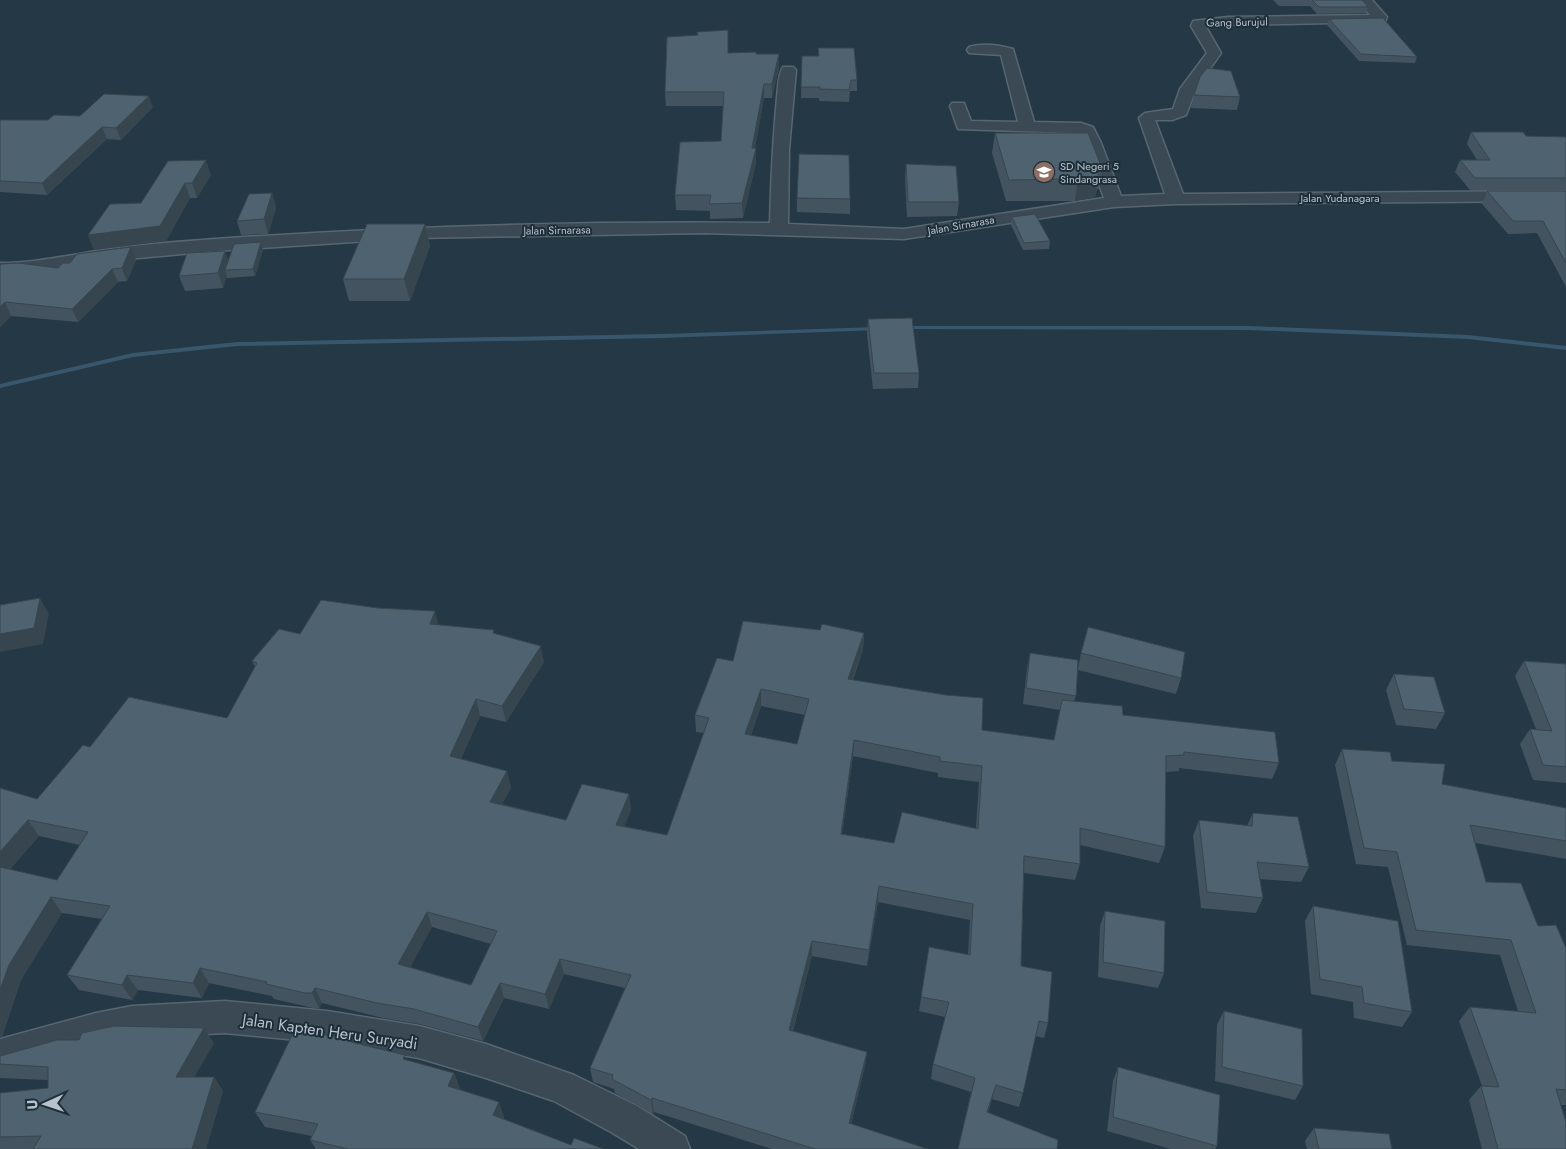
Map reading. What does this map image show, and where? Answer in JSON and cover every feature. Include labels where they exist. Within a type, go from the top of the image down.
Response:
[{"type":"street","name":"Gang Burujul","points":[[1176,199],[1147,118],[1173,115],[1180,112],[1188,89],[1214,53],[1198,24],[1228,21],[1380,19],[1364,0]]},
{"type":"street","points":[[974,50],[1008,52],[1027,127]]},
{"type":"street","points":[[779,229],[778,176],[782,110],[788,70]]},
{"type":"street","points":[[958,106],[964,126],[1081,128],[1086,130],[1093,143],[1114,202]]},
{"type":"street","name":"Jalan Yudanagara","points":[[1114,202],[1176,199],[1566,196]]},
{"type":"street","name":"Jalan Sirnarasa","points":[[0,269],[19,270],[106,256],[215,244],[414,233],[779,229],[904,234],[1114,202]]},
{"type":"street","name":"Jalan Kapten Heru Suryadi","points":[[0,1056],[96,1029],[132,1022],[225,1017],[328,1027],[419,1042],[486,1061],[562,1088],[624,1119],[672,1149]]},
{"type":"building","points":[[1312,0],[1362,0],[1368,7],[1319,7]]},
{"type":"building","points":[[1383,18],[1417,57],[1361,54],[1329,19]]},
{"type":"building","points":[[728,30],[728,53],[756,52],[756,54],[779,54],[772,84],[764,84],[752,148],[756,148],[742,203],[709,204],[711,195],[675,195],[680,142],[721,141],[724,92],[665,92],[667,37],[698,35],[697,32]]},
{"type":"building","points":[[818,48],[854,48],[857,80],[851,80],[849,90],[801,87],[802,56],[819,56]]},
{"type":"building","points":[[1207,68],[1231,71],[1240,97],[1194,95],[1200,77]]},
{"type":"building","points":[[104,94],[149,96],[116,128],[102,127],[42,183],[0,181],[0,120],[48,120],[54,115],[80,116]]},
{"type":"building","points":[[1471,132],[1523,132],[1526,136],[1566,137],[1566,178],[1475,178],[1460,160],[1490,160]]},
{"type":"building","points":[[995,133],[1088,133],[1102,168],[1096,168],[1099,176],[1078,179],[1009,180]]},
{"type":"building","points":[[799,154],[849,155],[850,199],[797,198]]},
{"type":"building","points":[[206,160],[192,183],[185,183],[160,226],[88,235],[110,204],[141,203],[168,161]]},
{"type":"building","points":[[906,164],[956,166],[959,202],[908,202]]},
{"type":"building","points":[[1487,191],[1566,191],[1566,263],[1543,221],[1513,221]]},
{"type":"building","points":[[272,193],[264,219],[237,221],[249,194]]},
{"type":"building","points":[[1035,214],[1050,241],[1024,243],[1012,217]]},
{"type":"building","points":[[367,224],[425,224],[404,279],[343,279]]},
{"type":"building","points":[[261,242],[253,269],[225,270],[234,244]]},
{"type":"building","points":[[131,247],[122,268],[112,269],[72,309],[5,302],[0,307],[0,265],[2,264],[18,263],[58,268],[63,263],[70,263],[77,254]]},
{"type":"building","points":[[225,251],[218,273],[179,276],[187,253]]},
{"type":"building","points":[[912,318],[919,373],[874,373],[868,319]]},
{"type":"building","points":[[40,598],[34,628],[0,634],[0,605]]},
{"type":"building","points":[[321,600],[378,608],[435,611],[430,624],[494,630],[493,633],[541,646],[502,706],[476,699],[450,756],[507,771],[490,802],[566,820],[582,784],[629,794],[616,825],[667,835],[709,718],[695,715],[717,658],[733,661],[743,621],[820,630],[822,624],[864,633],[848,679],[946,695],[983,698],[982,730],[1054,740],[1062,700],[1122,706],[1123,715],[1275,732],[1279,763],[1184,752],[1184,755],[1166,756],[1165,847],[1080,828],[1080,864],[1024,856],[1021,966],[1052,972],[1048,1023],[1039,1021],[1023,1093],[996,1085],[987,1112],[1058,1140],[1057,1149],[958,1149],[975,1078],[933,1064],[949,1002],[921,997],[929,947],[970,955],[973,904],[879,886],[869,950],[812,941],[789,1030],[867,1052],[849,1123],[928,1149],[815,1149],[652,1098],[651,1100],[612,1079],[613,1075],[590,1068],[631,975],[560,959],[545,994],[500,983],[478,1027],[414,1009],[377,1003],[315,988],[312,993],[305,993],[266,984],[267,982],[200,968],[193,983],[127,975],[122,985],[67,975],[110,906],[51,897],[9,965],[0,990],[0,867],[57,880],[88,832],[28,820],[0,852],[0,788],[37,799],[83,745],[90,747],[129,697],[227,718],[257,663],[252,661],[279,629],[300,634]],"holes":[[[761,689],[809,699],[797,744],[745,734]],[[854,740],[940,757],[940,761],[982,766],[978,829],[902,812],[894,843],[841,834]],[[427,912],[497,931],[471,985],[398,964]]]},
{"type":"building","points":[[1088,627],[1185,652],[1181,678],[1081,653]]},
{"type":"building","points":[[1030,653],[1078,660],[1076,696],[1026,688]]},
{"type":"building","points":[[1524,661],[1566,664],[1566,767],[1543,765],[1530,729],[1552,731]]},
{"type":"building","points":[[1394,674],[1434,677],[1445,713],[1404,709]]},
{"type":"building","points":[[1342,749],[1390,752],[1392,761],[1445,764],[1442,784],[1566,808],[1566,841],[1470,825],[1486,882],[1521,883],[1538,926],[1556,925],[1566,948],[1566,1090],[1556,1089],[1566,1122],[1566,1149],[1498,1149],[1481,1086],[1499,1087],[1470,1007],[1536,1013],[1511,940],[1416,930],[1397,852],[1364,848]]},
{"type":"building","points":[[1253,813],[1298,817],[1309,867],[1257,862],[1263,898],[1207,892],[1199,820],[1252,826]]},
{"type":"building","points":[[1313,906],[1398,921],[1412,1012],[1364,1003],[1362,987],[1320,979]]},
{"type":"building","points":[[1105,911],[1165,921],[1164,973],[1103,962]]},
{"type":"building","points":[[1224,1011],[1302,1029],[1303,1086],[1222,1067]]},
{"type":"building","points":[[114,1026],[204,1028],[176,1077],[214,1077],[192,1149],[33,1149],[41,1136],[0,1137],[0,1093],[48,1088],[48,1067],[0,1064],[0,1056],[57,1040],[79,1040],[82,1033]]},
{"type":"building","points":[[295,1029],[352,1040],[351,1042],[405,1055],[403,1059],[454,1073],[448,1086],[499,1102],[493,1115],[571,1145],[574,1138],[604,1149],[348,1149],[310,1140],[318,1124],[255,1112]]},
{"type":"building","points":[[1118,1067],[1220,1095],[1217,1146],[1113,1117]]},
{"type":"building","points":[[1314,1128],[1389,1134],[1392,1149],[1319,1149]]},
{"type":"waterway","points":[[901,328],[1249,328],[1468,337],[1566,348]]},
{"type":"waterway","points":[[0,386],[133,355],[237,344],[661,336],[878,329]]},
{"type":"place","name":"SD Negeri 5 Sindangrasa","points":[[1044,172]]}]
